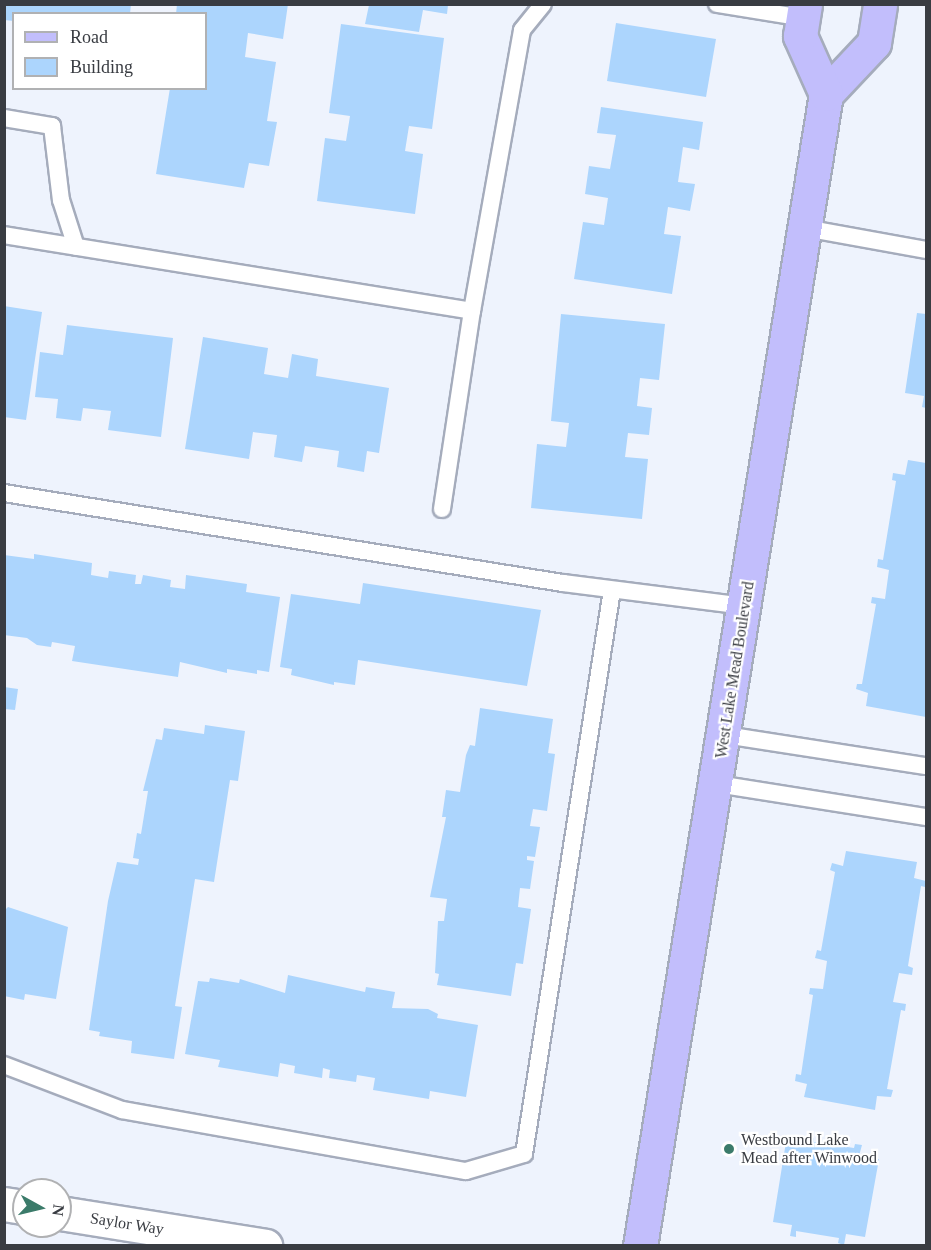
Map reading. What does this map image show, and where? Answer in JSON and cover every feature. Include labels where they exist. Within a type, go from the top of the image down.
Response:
[{"type":"main road","points":[[804,11],[800,36],[826,94],[874,43],[880,4]]},
{"type":"main road","name":"West Lake Mead Boulevard","points":[[640,1245],[746,606],[826,94]]},
{"type":"street","name":"Saylor Way","points":[[72,1215],[265,1245]]},
{"type":"lane","points":[[442,509],[472,311],[522,30],[543,4]]},
{"type":"lane","points":[[717,4],[804,11]]},
{"type":"lane","points":[[4,118],[52,126],[61,200],[76,247]]},
{"type":"lane","points":[[805,228],[927,250]]},
{"type":"lane","points":[[4,235],[472,311]]},
{"type":"lane","points":[[4,493],[612,590],[746,606]]},
{"type":"lane","points":[[4,1065],[122,1110],[466,1171],[524,1154],[612,590]]},
{"type":"lane","points":[[725,735],[927,766]]},
{"type":"lane","points":[[717,784],[927,817]]},
{"type":"building","points":[[4,4],[131,4],[130,12],[12,12],[12,21],[4,20]]},
{"type":"building","points":[[177,4],[288,4],[283,39],[248,33],[245,57],[276,62],[267,121],[277,122],[269,166],[249,163],[244,188],[156,174],[170,90],[207,90],[207,12],[176,12]]},
{"type":"building","points":[[369,5],[448,5],[447,14],[423,10],[419,32],[365,24]]},
{"type":"building","points":[[616,23],[716,39],[706,97],[607,81]]},
{"type":"building","points":[[341,24],[444,38],[432,129],[409,126],[405,151],[423,154],[415,214],[317,201],[325,138],[346,141],[350,116],[329,113]]},
{"type":"building","points":[[601,107],[703,122],[699,150],[683,147],[678,182],[695,184],[690,211],[668,207],[664,234],[681,236],[672,294],[574,279],[583,222],[604,225],[608,198],[585,194],[589,166],[610,169],[616,135],[597,133]]},
{"type":"building","points":[[4,306],[42,312],[26,420],[4,417]]},
{"type":"building","points":[[917,313],[926,314],[926,408],[922,407],[924,396],[905,393]]},
{"type":"building","points":[[561,314],[665,324],[659,380],[640,378],[637,406],[652,408],[649,435],[628,433],[625,457],[648,459],[642,519],[531,508],[537,444],[566,447],[569,423],[551,421]]},
{"type":"building","points":[[67,325],[173,338],[161,437],[108,430],[111,411],[83,408],[81,421],[56,418],[58,399],[35,397],[40,352],[63,355]]},
{"type":"building","points":[[203,337],[268,348],[264,374],[288,378],[292,354],[318,359],[316,376],[389,388],[379,453],[367,451],[364,472],[337,467],[339,451],[305,446],[302,462],[274,457],[277,435],[253,432],[249,459],[185,449]]},
{"type":"building","points":[[908,460],[926,463],[926,717],[866,706],[868,693],[856,689],[857,684],[862,684],[876,604],[871,603],[872,597],[885,599],[889,570],[877,567],[878,559],[883,560],[896,481],[892,480],[893,473],[905,475]]},
{"type":"building","points":[[34,554],[92,563],[91,575],[108,578],[109,571],[136,575],[135,584],[141,584],[143,575],[171,580],[170,587],[185,589],[186,575],[247,584],[246,592],[280,597],[269,672],[257,670],[257,674],[227,669],[227,673],[180,662],[178,677],[72,661],[75,646],[52,642],[51,647],[37,645],[27,638],[4,635],[4,555],[34,559]]},
{"type":"building","points":[[363,583],[541,610],[527,686],[358,660],[355,685],[334,682],[334,685],[291,675],[292,669],[280,667],[291,594],[360,604]]},
{"type":"building","points":[[4,687],[18,689],[15,710],[4,709]]},
{"type":"building","points":[[480,708],[553,719],[548,753],[555,754],[547,811],[533,809],[530,826],[540,827],[535,857],[527,856],[527,860],[534,861],[530,889],[520,888],[518,907],[531,909],[523,964],[516,963],[511,996],[437,985],[439,974],[435,973],[438,921],[444,921],[447,899],[430,897],[446,817],[442,817],[446,790],[460,792],[466,755],[470,745],[475,746]]},
{"type":"building","points":[[205,725],[245,731],[238,781],[230,780],[214,882],[195,879],[175,1006],[182,1007],[174,1059],[131,1053],[132,1041],[99,1036],[100,1032],[89,1030],[108,901],[117,862],[138,865],[139,859],[133,858],[137,833],[141,834],[148,791],[143,791],[156,739],[162,740],[164,728],[204,734]]},
{"type":"building","points":[[846,851],[917,862],[914,878],[926,881],[925,887],[921,886],[908,966],[913,968],[912,975],[899,973],[893,1002],[906,1004],[905,1011],[901,1010],[887,1089],[893,1090],[891,1097],[877,1096],[875,1110],[804,1097],[807,1084],[795,1081],[796,1074],[801,1075],[813,995],[809,994],[810,988],[823,989],[827,961],[815,958],[817,950],[821,951],[835,872],[830,870],[832,863],[843,866]]},
{"type":"building","points":[[8,907],[68,927],[56,999],[25,994],[24,1000],[4,996],[4,911]]},
{"type":"building","points":[[288,975],[365,992],[366,987],[395,992],[392,1008],[428,1009],[438,1014],[437,1018],[478,1025],[466,1097],[430,1091],[429,1099],[373,1090],[375,1078],[357,1075],[356,1082],[329,1078],[330,1070],[323,1068],[322,1078],[294,1073],[295,1066],[280,1063],[278,1077],[218,1067],[220,1060],[185,1054],[198,981],[209,982],[210,978],[239,983],[240,979],[285,993]]},
{"type":"building","points":[[807,1136],[814,1138],[814,1142],[854,1148],[855,1144],[862,1145],[859,1156],[879,1159],[865,1237],[846,1234],[844,1245],[838,1243],[839,1238],[796,1231],[796,1237],[790,1236],[792,1225],[773,1222],[786,1142],[805,1146]]},
{"type":"place","name":"Westbound Lake Mead after Winwood","points":[[729,1149]]}]
